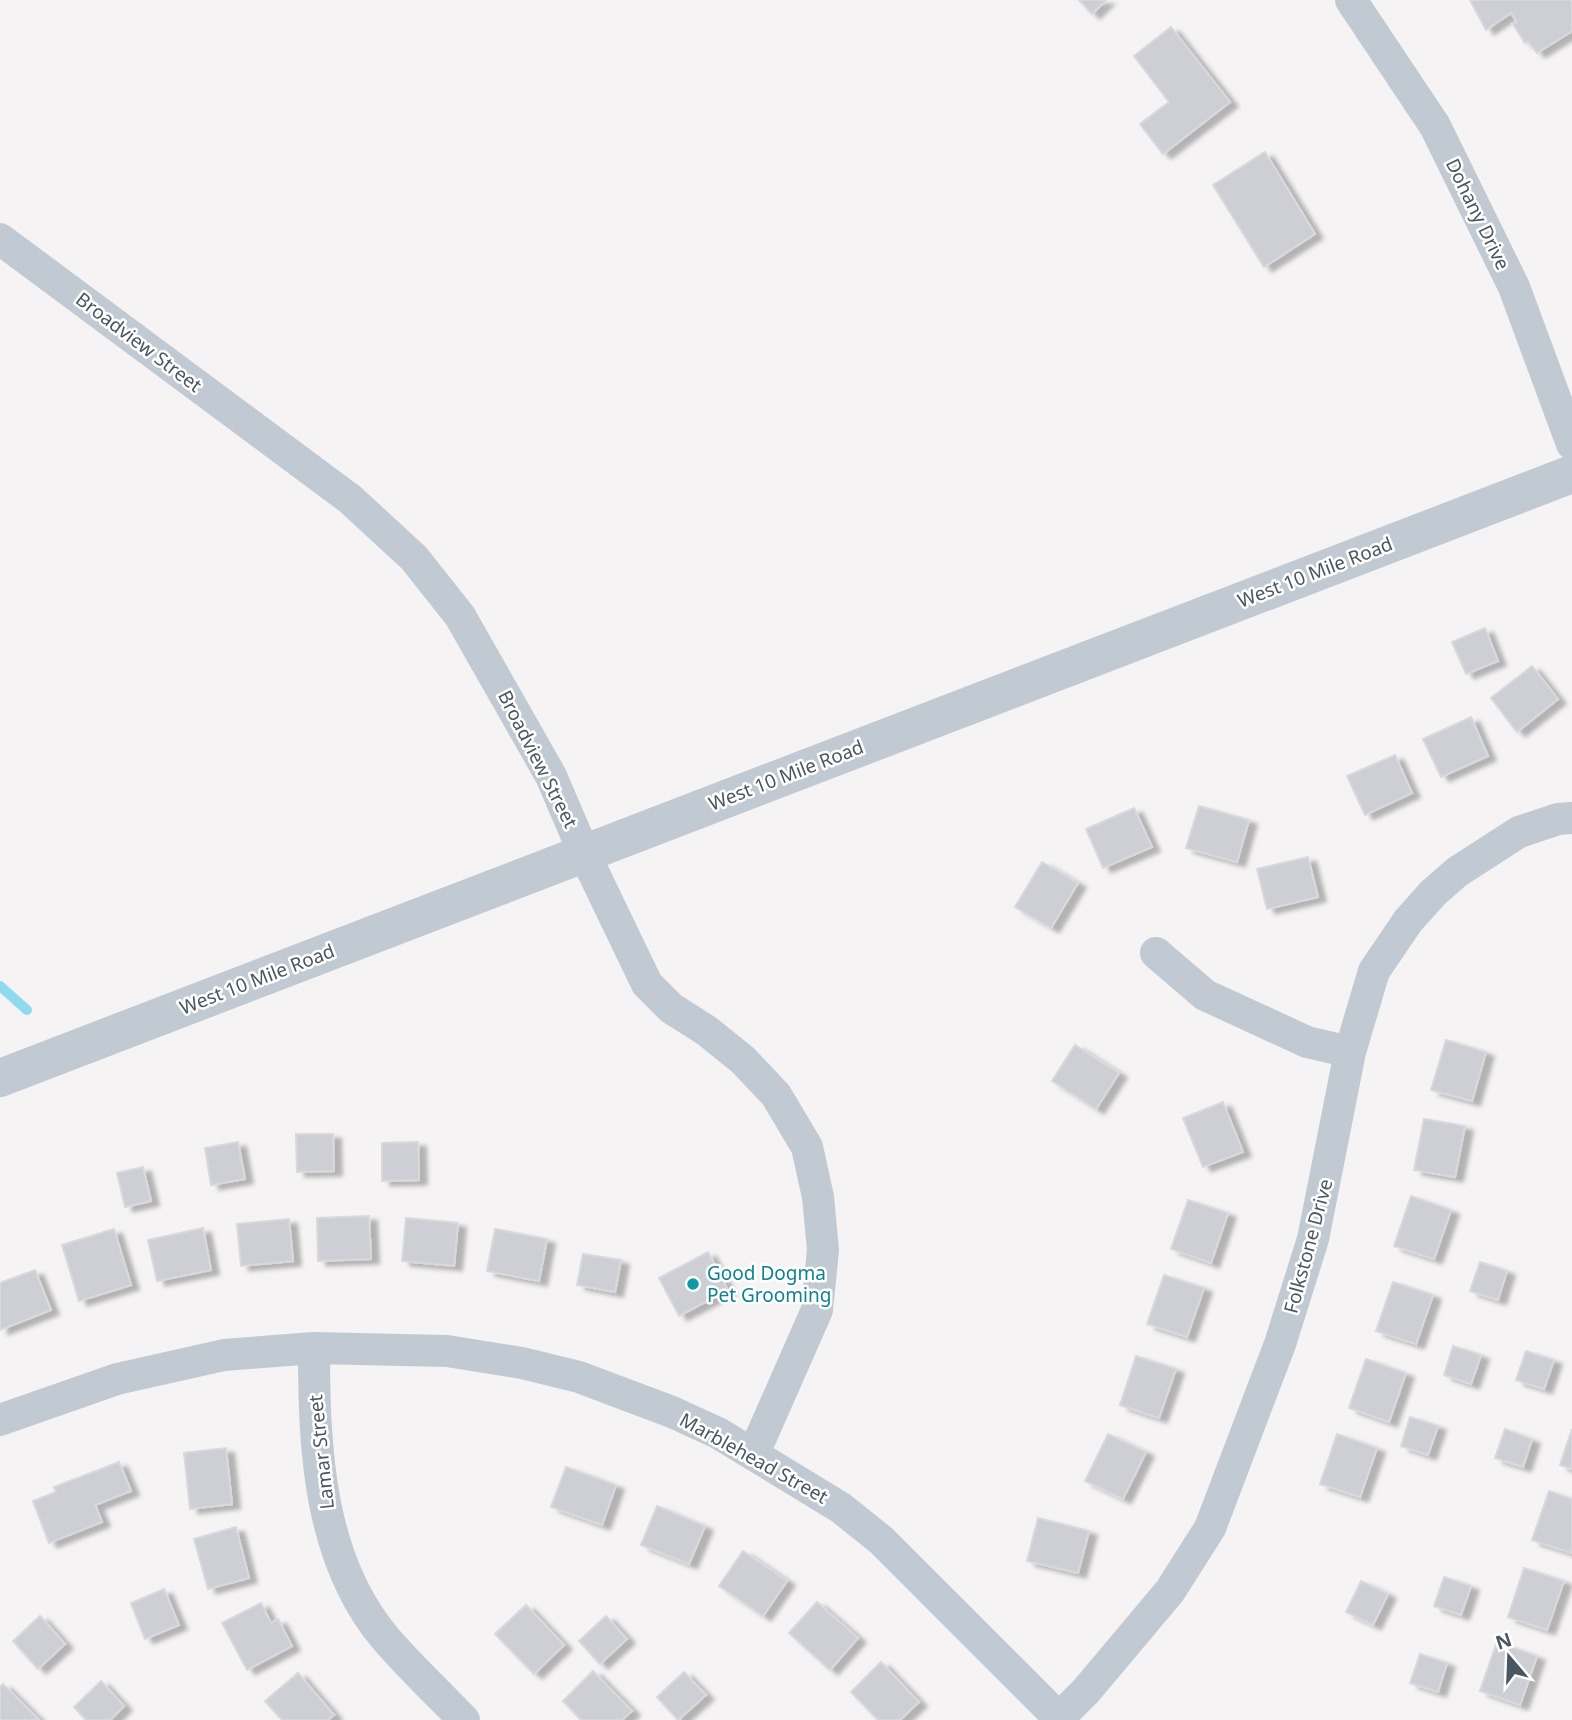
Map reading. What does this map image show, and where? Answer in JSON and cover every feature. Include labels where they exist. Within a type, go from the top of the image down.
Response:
[{"type":"street","name":"Dohany Drive","points":[[1351,0],[1435,126],[1514,287],[1572,444]]},
{"type":"street","name":"Broadview Street","points":[[0,239],[350,499],[414,558],[460,616],[498,679],[551,776],[584,853],[647,984],[671,1008],[707,1031],[744,1060],[776,1095],[807,1147],[818,1197],[823,1250],[817,1311],[754,1453]]},
{"type":"street","name":"West 10 Mile Road","points":[[0,1078],[1572,474]]},
{"type":"street","name":"Folkstone Drive","points":[[1060,1719],[1170,1591],[1210,1528],[1280,1344],[1313,1239],[1350,1052],[1374,971],[1408,921],[1433,893],[1485,853],[1520,832],[1558,819],[1572,818]]},
{"type":"street","points":[[1156,953],[1205,995],[1307,1042],[1350,1052]]},
{"type":"street","name":"Marblehead Street","points":[[0,1420],[144,1373],[224,1355],[314,1348],[447,1352],[522,1363],[579,1377],[672,1412],[754,1453],[841,1508],[881,1540],[1060,1719]]},
{"type":"street","name":"Lamar Street","points":[[314,1348],[318,1465],[328,1520],[342,1565],[361,1604],[385,1638],[464,1720]]},
{"type":"building","points":[[1079,0],[1106,0],[1092,14]]},
{"type":"building","points":[[1470,0],[1572,0],[1572,31],[1537,53],[1528,41],[1525,43],[1513,24],[1517,22],[1511,13],[1486,30]]},
{"type":"building","points":[[1171,27],[1230,102],[1163,154],[1140,124],[1169,102],[1134,56]]},
{"type":"building","points":[[1265,152],[1315,234],[1264,267],[1213,185]]},
{"type":"building","points":[[1485,628],[1498,661],[1466,674],[1452,642]]},
{"type":"building","points":[[1532,666],[1558,699],[1517,732],[1491,698]]},
{"type":"building","points":[[1471,717],[1488,756],[1441,777],[1423,739]]},
{"type":"building","points":[[1395,755],[1412,793],[1365,815],[1347,776]]},
{"type":"building","points":[[1199,806],[1249,820],[1237,862],[1186,848]]},
{"type":"building","points":[[1134,808],[1152,847],[1103,868],[1086,829]]},
{"type":"building","points":[[1308,857],[1318,897],[1267,909],[1257,869]]},
{"type":"building","points":[[1042,862],[1078,883],[1051,928],[1015,907]]},
{"type":"building","points":[[1446,1040],[1486,1052],[1472,1101],[1431,1090]]},
{"type":"building","points":[[1075,1045],[1119,1073],[1096,1109],[1052,1081]]},
{"type":"building","points":[[1223,1102],[1243,1152],[1203,1167],[1183,1118]]},
{"type":"building","points":[[1424,1119],[1465,1126],[1455,1177],[1414,1170]]},
{"type":"building","points":[[296,1134],[333,1134],[334,1171],[297,1172]]},
{"type":"building","points":[[238,1142],[245,1179],[211,1185],[205,1148]]},
{"type":"building","points":[[418,1142],[419,1180],[382,1181],[382,1143]]},
{"type":"building","points":[[143,1167],[151,1201],[125,1207],[117,1173]]},
{"type":"building","points":[[1411,1196],[1451,1210],[1434,1259],[1394,1246]]},
{"type":"building","points":[[1188,1200],[1228,1213],[1211,1263],[1171,1249]]},
{"type":"building","points":[[369,1216],[371,1259],[318,1261],[317,1218]]},
{"type":"building","points":[[406,1218],[458,1223],[454,1266],[402,1261]]},
{"type":"building","points":[[289,1219],[293,1261],[241,1266],[237,1224]]},
{"type":"building","points":[[203,1228],[211,1270],[157,1281],[148,1240]]},
{"type":"building","points":[[114,1229],[131,1285],[79,1301],[62,1245]]},
{"type":"building","points":[[495,1229],[547,1239],[539,1281],[487,1271]]},
{"type":"building","name":"Good Dogma Pet Grooming","points":[[708,1252],[728,1290],[679,1316],[659,1278]]},
{"type":"building","points":[[583,1254],[621,1260],[615,1292],[577,1285]]},
{"type":"building","points":[[1480,1262],[1507,1271],[1498,1300],[1470,1291]]},
{"type":"building","points":[[35,1270],[51,1310],[0,1330],[0,1283]]},
{"type":"building","points":[[1164,1275],[1204,1288],[1187,1337],[1147,1324]]},
{"type":"building","points":[[1393,1282],[1433,1295],[1416,1344],[1376,1331]]},
{"type":"building","points":[[1453,1346],[1481,1355],[1471,1384],[1444,1375]]},
{"type":"building","points":[[1526,1351],[1554,1360],[1544,1389],[1516,1380]]},
{"type":"building","points":[[1136,1356],[1176,1369],[1159,1418],[1120,1405]]},
{"type":"building","points":[[1366,1359],[1406,1373],[1389,1422],[1349,1408]]},
{"type":"building","points":[[1410,1417],[1438,1426],[1428,1455],[1401,1446]]},
{"type":"building","points":[[1505,1429],[1532,1439],[1523,1467],[1495,1458]]},
{"type":"building","points":[[1572,1429],[1572,1469],[1560,1465]]},
{"type":"building","points":[[1108,1434],[1146,1452],[1123,1499],[1085,1481]]},
{"type":"building","points":[[1337,1434],[1377,1448],[1360,1497],[1320,1484]]},
{"type":"building","points":[[226,1448],[232,1504],[190,1509],[184,1453]]},
{"type":"building","points":[[119,1462],[131,1491],[95,1505],[102,1522],[49,1543],[33,1501],[56,1492],[54,1487]]},
{"type":"building","points":[[566,1467],[616,1485],[602,1525],[551,1507]]},
{"type":"building","points":[[1549,1491],[1572,1499],[1572,1553],[1532,1540]]},
{"type":"building","points":[[657,1506],[705,1526],[689,1564],[641,1545]]},
{"type":"building","points":[[1038,1518],[1089,1531],[1078,1573],[1027,1561]]},
{"type":"building","points":[[236,1527],[249,1578],[208,1589],[194,1539]]},
{"type":"building","points":[[743,1551],[787,1581],[763,1616],[719,1586]]},
{"type":"building","points":[[1524,1568],[1564,1581],[1547,1630],[1508,1617]]},
{"type":"building","points":[[1444,1577],[1471,1586],[1461,1615],[1434,1606]]},
{"type":"building","points":[[1361,1581],[1388,1594],[1373,1625],[1346,1612]]},
{"type":"building","points":[[164,1589],[179,1625],[145,1639],[131,1603]]},
{"type":"building","points":[[817,1602],[858,1638],[830,1670],[789,1633]]},
{"type":"building","points":[[261,1603],[271,1623],[278,1619],[292,1646],[247,1670],[222,1623]]},
{"type":"building","points":[[526,1605],[564,1645],[534,1674],[495,1634]]},
{"type":"building","points":[[40,1616],[65,1644],[38,1669],[13,1641]]},
{"type":"building","points":[[606,1616],[627,1639],[600,1664],[579,1641]]},
{"type":"building","points":[[1497,1642],[1537,1656],[1520,1705],[1480,1691]]},
{"type":"building","points":[[1420,1654],[1447,1663],[1438,1692],[1410,1683]]},
{"type":"building","points":[[881,1662],[919,1702],[900,1720],[878,1720],[851,1692]]},
{"type":"building","points":[[593,1671],[632,1711],[622,1720],[581,1720],[563,1701]]},
{"type":"building","points":[[684,1672],[706,1695],[678,1720],[657,1697]]},
{"type":"building","points":[[298,1673],[334,1715],[328,1720],[282,1720],[265,1701]]},
{"type":"building","points":[[101,1681],[124,1706],[110,1720],[86,1720],[74,1707]]},
{"type":"building","points":[[3,1684],[39,1720],[0,1720],[0,1687]]},
{"type":"waterway","points":[[0,986],[27,1010]]},
{"type":"place","name":"Good Dogma Pet Grooming","points":[[693,1284]]}]
